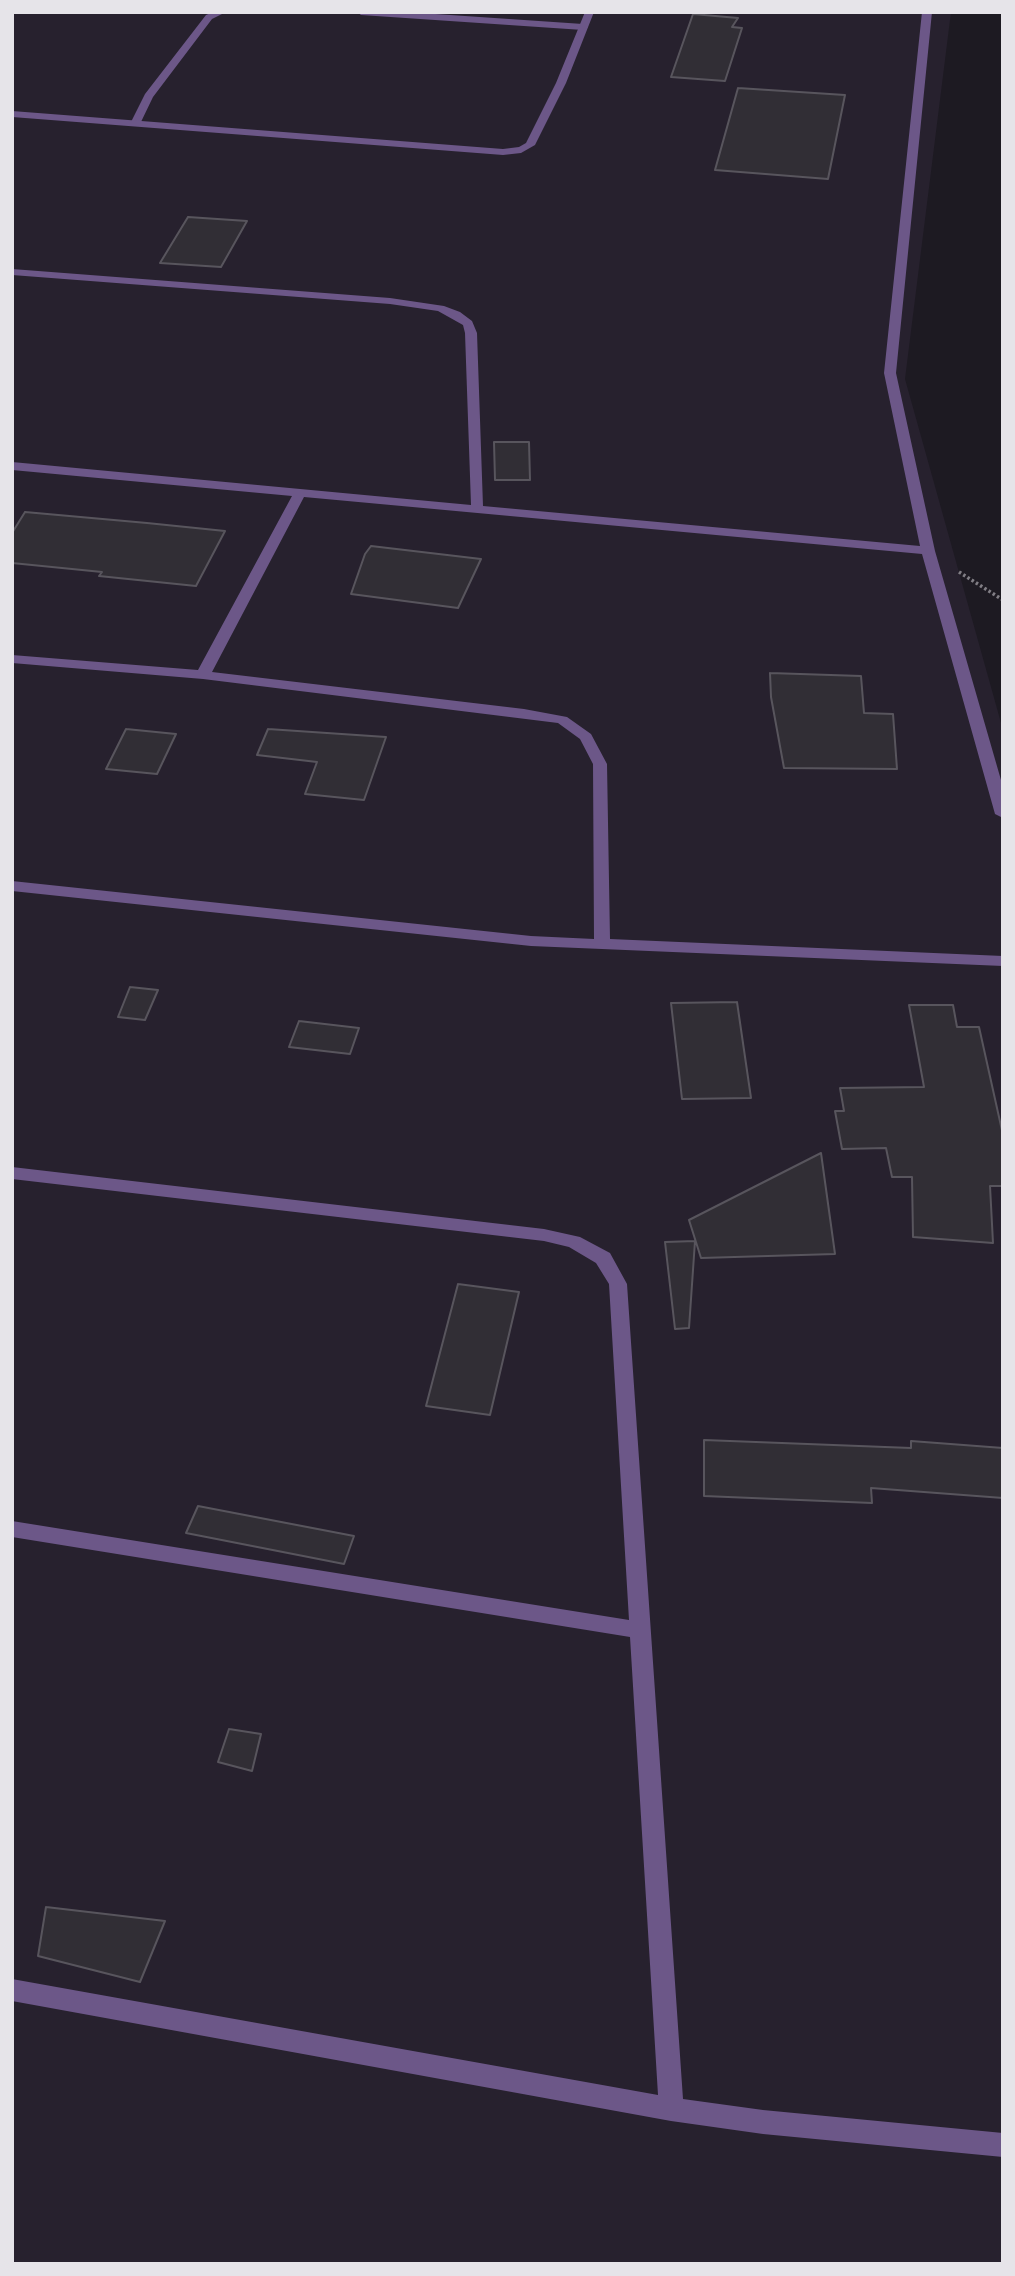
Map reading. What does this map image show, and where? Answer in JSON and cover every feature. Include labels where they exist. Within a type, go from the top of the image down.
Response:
[{"type":"street","points":[[135,122],[148,96],[209,17],[222,12]]},
{"type":"street","points":[[361,12],[583,27]]},
{"type":"street","points":[[12,114],[503,152],[521,150],[530,145],[561,83],[590,12]]},
{"type":"street","points":[[927,12],[890,373],[928,551],[1003,814]]},
{"type":"street","points":[[12,272],[390,301],[440,308],[456,314],[468,323],[471,332],[477,508]]},
{"type":"street","points":[[12,466],[928,551]]},
{"type":"street","points":[[203,675],[299,494]]},
{"type":"street","points":[[12,659],[203,675],[524,713],[562,720],[586,737],[600,764],[602,945]]},
{"type":"street","points":[[12,886],[531,941],[1003,961]]},
{"type":"street","points":[[12,1173],[544,1235],[574,1242],[603,1258],[618,1284],[671,2109]]},
{"type":"street","points":[[12,1529],[640,1630]]},
{"type":"street","points":[[12,1990],[671,2109],[763,2122],[1003,2145]]},
{"type":"path","points":[[928,551],[1003,600]]},
{"type":"shaded area","points":[[12,12],[951,12],[905,379],[1003,730],[1003,2264],[12,2264]]},
{"type":"building","points":[[693,14],[738,18],[732,27],[742,28],[725,81],[671,77]]},
{"type":"building","points":[[738,88],[845,95],[828,179],[715,170]]},
{"type":"building","points":[[188,217],[247,221],[221,267],[160,263]]},
{"type":"building","points":[[494,442],[529,442],[530,480],[495,480]]},
{"type":"building","points":[[25,512],[225,531],[196,586],[99,576],[102,572],[12,563],[12,533]]},
{"type":"building","points":[[371,546],[481,559],[458,608],[351,594],[365,554]]},
{"type":"building","points":[[770,673],[861,676],[864,713],[893,714],[897,769],[784,768],[771,697]]},
{"type":"building","points":[[126,729],[176,734],[157,774],[106,769]]},
{"type":"building","points":[[268,729],[386,737],[364,800],[305,794],[317,762],[257,755]]},
{"type":"building","points":[[130,987],[158,990],[145,1020],[118,1017]]},
{"type":"building","points":[[737,1002],[751,1098],[682,1099],[671,1003]]},
{"type":"building","points":[[909,1005],[953,1005],[957,1027],[979,1027],[1003,1135],[1003,1186],[990,1186],[993,1243],[913,1237],[912,1177],[892,1177],[886,1148],[842,1149],[835,1111],[844,1111],[840,1088],[924,1087]]},
{"type":"building","points":[[299,1021],[359,1028],[350,1054],[289,1047]]},
{"type":"building","points":[[821,1153],[835,1254],[701,1258],[689,1220]]},
{"type":"building","points":[[695,1241],[689,1328],[675,1329],[665,1242]]},
{"type":"building","points":[[458,1284],[519,1292],[490,1415],[426,1406]]},
{"type":"building","points":[[704,1440],[911,1448],[911,1441],[1003,1448],[1003,1498],[871,1488],[872,1503],[704,1496]]},
{"type":"building","points":[[198,1506],[354,1536],[344,1564],[186,1533]]},
{"type":"building","points":[[229,1729],[261,1734],[252,1771],[218,1762]]},
{"type":"building","points":[[46,1907],[165,1921],[140,1982],[38,1956]]}]
